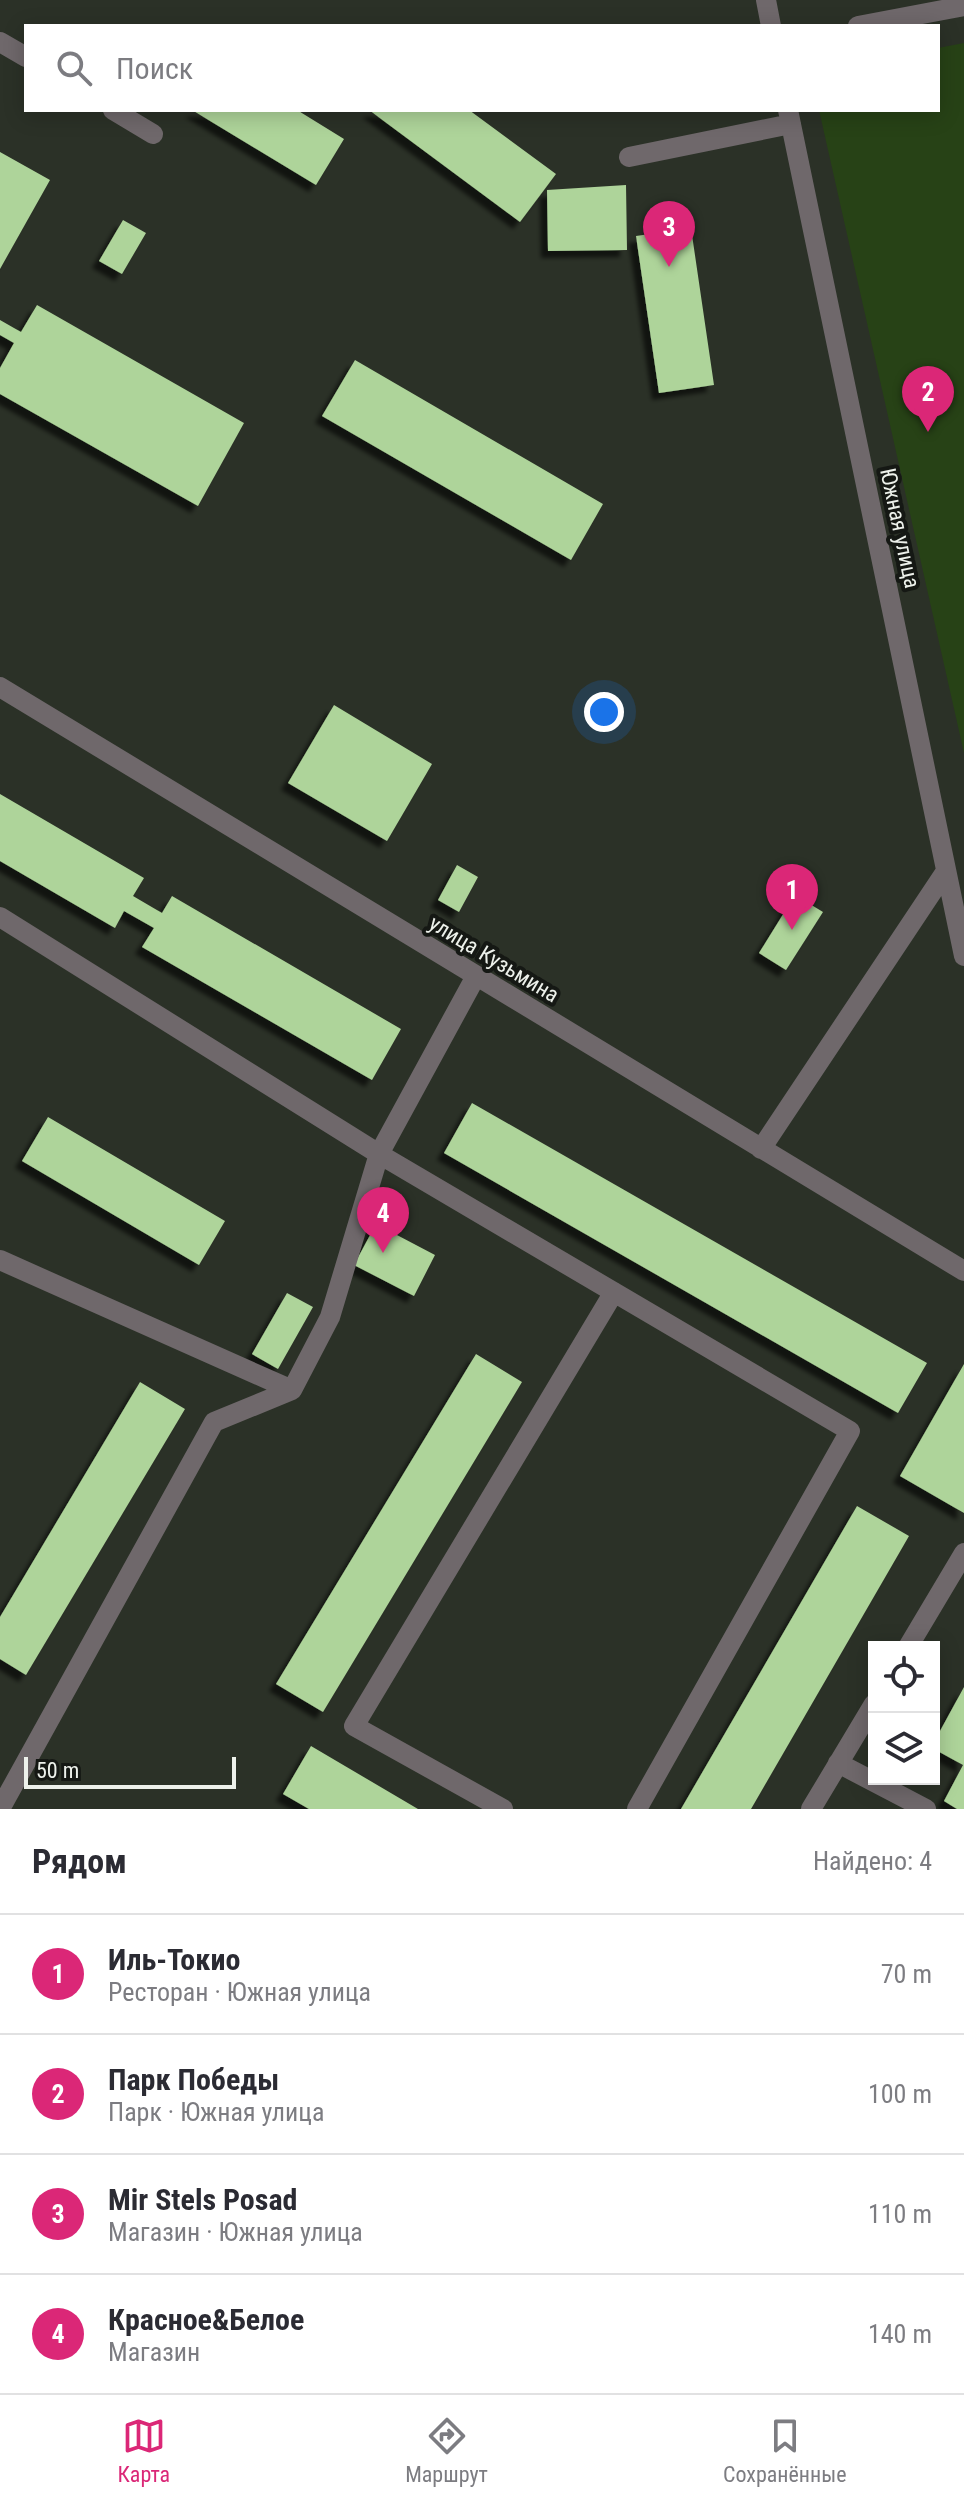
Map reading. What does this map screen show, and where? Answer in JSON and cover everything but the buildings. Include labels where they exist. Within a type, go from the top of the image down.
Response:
[{"type":"street","points":[[766,0],[771,24]]},
{"type":"street","points":[[869,24],[964,6]]},
{"type":"street","points":[[0,42],[24,56]]},
{"type":"street","points":[[116,112],[153,134]]},
{"type":"street","points":[[629,157],[790,117]]},
{"type":"street","name":"Южная улица","points":[[790,117],[964,956]]},
{"type":"street","name":"улица Кузьмина","points":[[0,687],[964,1271]]},
{"type":"street","points":[[761,1149],[946,871]]},
{"type":"street","points":[[0,917],[379,1154],[850,1431],[637,1809]]},
{"type":"street","points":[[0,1809],[214,1422],[292,1390],[330,1317],[379,1154],[476,976]]},
{"type":"street","points":[[0,1260],[292,1390]]},
{"type":"street","points":[[503,1809],[354,1726],[614,1292]]},
{"type":"street","points":[[912,1641],[964,1553]]},
{"type":"street","points":[[811,1809],[869,1713]]},
{"type":"street","points":[[838,1763],[926,1809]]},
{"type":"green space","points":[[964,43],[964,753],[819,112],[940,112],[940,48]]},
{"type":"place","name":"Mir Stels Posad","points":[[669,267]]},
{"type":"place","name":"Парк Победы","points":[[928,432]]},
{"type":"place","name":"Иль-Токио","points":[[792,930]]},
{"type":"place","name":"Красное&Белое","points":[[383,1253]]}]
